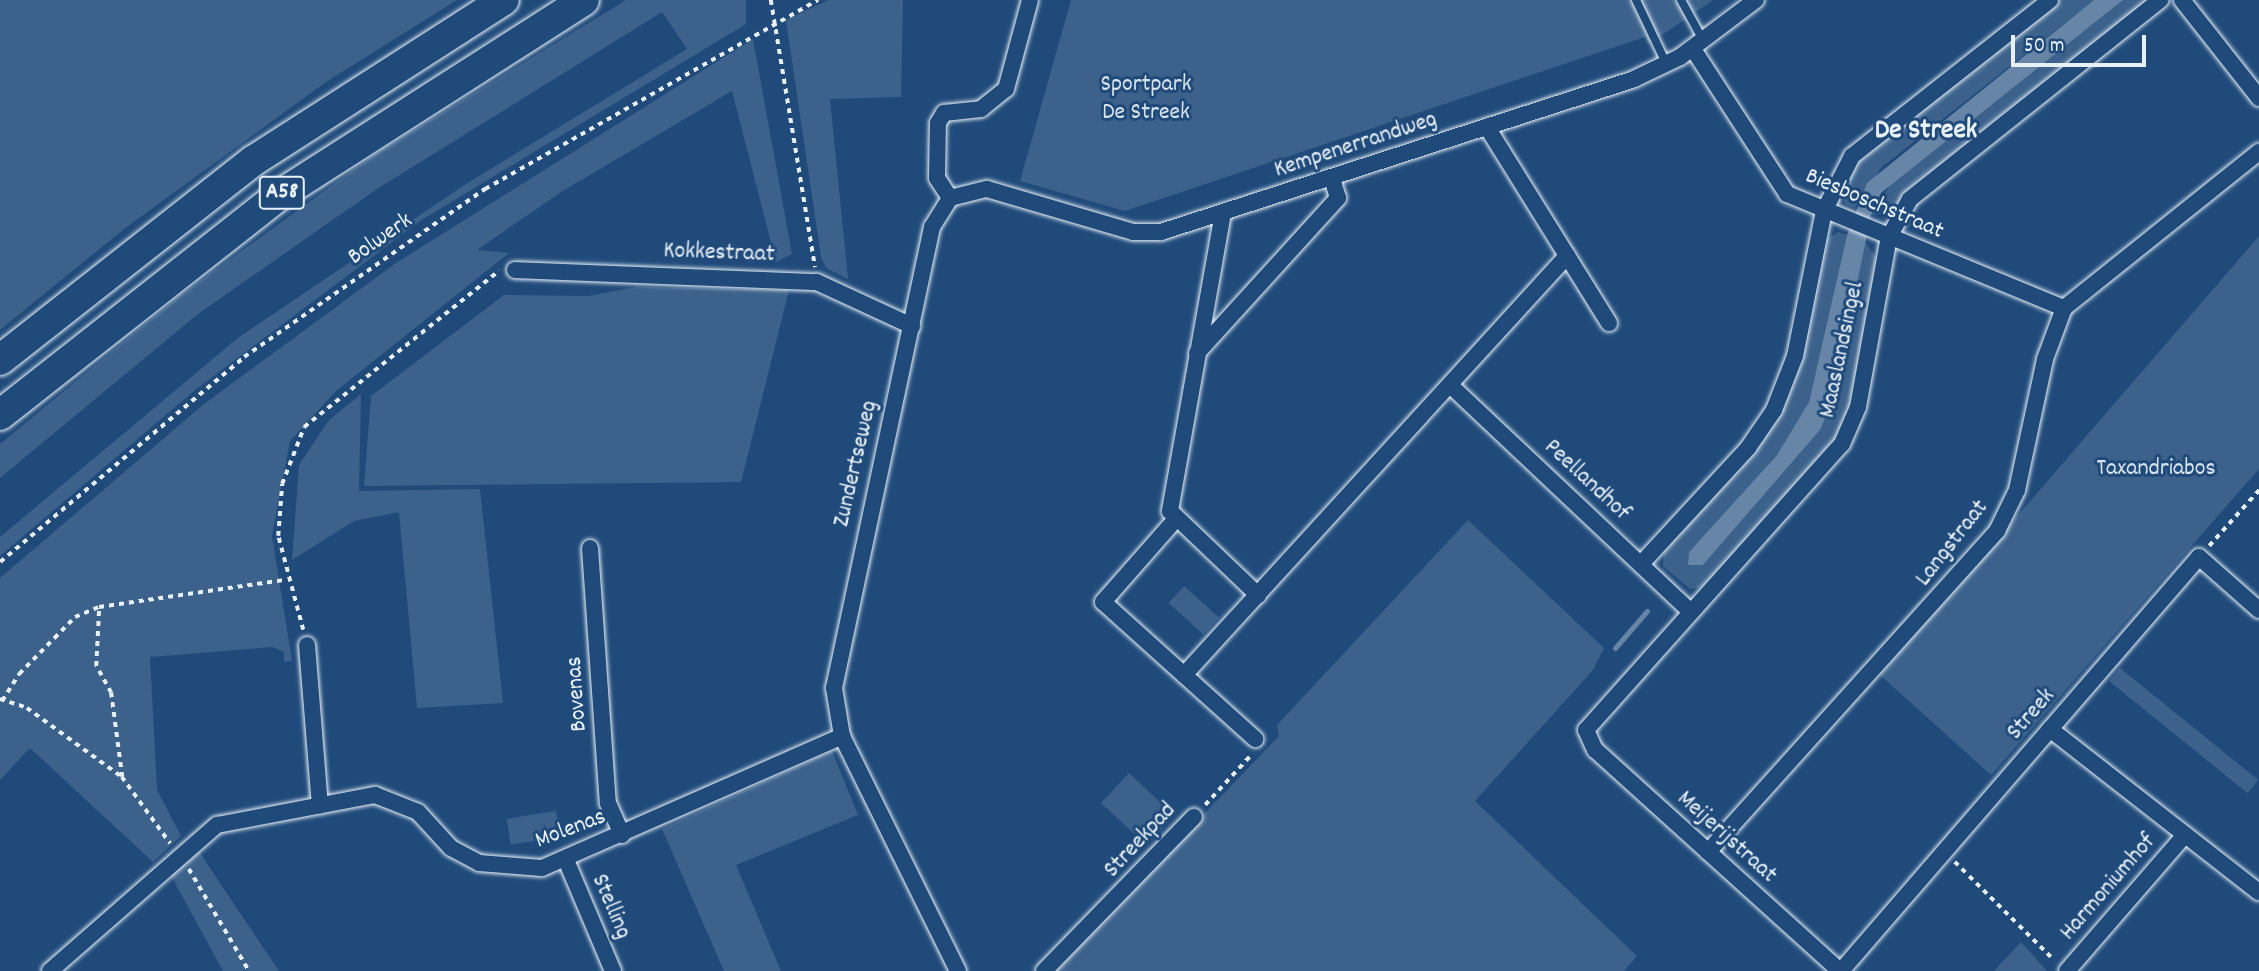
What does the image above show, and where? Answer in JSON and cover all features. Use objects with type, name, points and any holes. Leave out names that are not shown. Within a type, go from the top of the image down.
[{"type":"highway","name":"A58","points":[[0,360],[253,162],[504,0]]},
{"type":"highway","name":"A58","points":[[0,415],[278,196],[584,0]]},
{"type":"street","points":[[950,198],[937,178],[940,117],[981,109],[1000,97],[1010,80],[1030,0]]},
{"type":"street","name":"Kempenerrandweg","points":[[950,198],[987,189],[1146,233],[1223,213],[1332,178],[1667,65],[1698,45],[1756,0]]},
{"type":"street","name":"Maaslandsingel","points":[[1641,564],[1748,448],[1777,403],[1795,356],[1824,212],[1852,156],[2050,0]]},
{"type":"street","name":"Maaslandsingel","points":[[1585,735],[1590,719],[1690,611],[1849,431],[1882,235],[1924,186],[2160,0]]},
{"type":"street","points":[[2182,0],[2259,97]]},
{"type":"street","name":"Biesboschstraat","points":[[1698,45],[1776,183],[1824,212],[2064,308]]},
{"type":"street","points":[[1487,127],[1609,323]]},
{"type":"street","points":[[2064,308],[2259,152]]},
{"type":"street","points":[[1198,354],[1338,198],[1332,178]]},
{"type":"street","name":"Zundertseweg","points":[[950,198],[932,227],[912,326],[838,645],[834,688],[842,736],[958,971]]},
{"type":"street","points":[[1223,213],[1171,502],[1175,520],[1258,595]]},
{"type":"street","points":[[1184,675],[1567,256]]},
{"type":"street","name":"Kokkestraat","points":[[515,270],[817,282],[912,326]]},
{"type":"street","name":"Langstraat","points":[[1708,852],[1997,531],[2017,490],[2045,359],[2064,308]]},
{"type":"street","name":"Peellandhof","points":[[1450,385],[1690,611]]},
{"type":"street","points":[[1175,520],[1103,602],[1255,739]]},
{"type":"street","name":"Bovenas","points":[[590,548],[608,803],[622,835]]},
{"type":"street","points":[[2199,557],[2259,610]]},
{"type":"street","name":"Streek","points":[[1841,971],[2199,557]]},
{"type":"street","points":[[307,645],[320,805]]},
{"type":"street","name":"Harmoniumhof","points":[[2050,729],[2259,892]]},
{"type":"street","name":"Meijerijstraat","points":[[1585,735],[1708,852],[1841,971]]},
{"type":"street","name":"Molenas","points":[[50,971],[217,825],[375,795],[398,800],[451,848],[479,863],[510,870],[566,860],[842,736]]},
{"type":"street","name":"Streekpad","points":[[1044,971],[1194,817]]},
{"type":"street","name":"Harmoniumhof","points":[[2063,968],[2185,835]]},
{"type":"street","name":"Stelling","points":[[566,860],[612,971]]},
{"type":"lane","points":[[1636,0],[1667,65]]},
{"type":"lane","points":[[1681,0],[1698,45]]},
{"type":"path","points":[[771,0],[817,282]]},
{"type":"path","name":"Bolwerk","points":[[0,562],[244,357],[412,239],[561,143],[775,21],[818,0]]},
{"type":"path","points":[[307,645],[286,580],[278,536],[282,484],[304,427],[498,271],[515,270]]},
{"type":"path","points":[[2199,557],[2259,490]]},
{"type":"path","points":[[249,971],[179,856],[122,777],[27,708],[1,701],[19,674],[75,617],[99,607],[286,580]]},
{"type":"path","points":[[99,607],[96,666],[111,692],[122,777]]},
{"type":"path","name":"Streekpad","points":[[1194,817],[1261,744],[1255,739]]},
{"type":"path","points":[[1944,851],[2063,968]]},
{"type":"green space","points":[[0,0],[457,0],[326,82],[124,229],[0,330]]},
{"type":"green space","points":[[626,0],[746,0],[746,24],[420,221],[194,391],[0,556],[0,537],[239,337],[466,184],[687,49],[662,12],[377,189],[198,314],[0,478],[0,444],[177,298],[375,154]]},
{"type":"green space","points":[[828,0],[903,0],[901,97],[830,99],[848,279],[826,268],[821,257],[786,20]]},
{"type":"green space","name":"Sportpark De Streek","points":[[1071,0],[1713,0],[1649,44],[1645,37],[1125,211],[1020,181]]},
{"type":"green space","points":[[2058,0],[2094,0],[1882,167],[1855,208],[1846,205],[1838,189],[1859,157]]},
{"type":"green space","points":[[2123,0],[2152,0],[1894,213],[1871,215],[1890,185]]},
{"type":"green space","points":[[753,39],[792,254],[776,262],[732,91],[561,192],[477,250],[509,253],[336,391],[290,441],[272,536],[292,661],[284,662],[284,652],[273,647],[150,657],[157,790],[181,836],[153,862],[30,748],[0,780],[0,578],[204,404],[396,263]]},
{"type":"green space","points":[[1839,232],[1847,235],[1809,402],[1777,455],[1689,552],[1703,565],[1820,430],[1839,380],[1865,242],[1879,261],[1852,410],[1841,436],[1706,587],[1690,589],[1663,566],[1664,548],[1772,423],[1824,240]]},
{"type":"green space","name":"Taxandriabos","points":[[2259,236],[2259,469],[1991,775],[1880,675]]},
{"type":"green space","points":[[636,287],[789,290],[741,482],[364,486],[371,396],[504,295],[588,296]]},
{"type":"green space","points":[[361,394],[359,491],[480,489],[503,703],[417,708],[399,512],[354,521],[292,560],[299,465],[328,421]]},
{"type":"green space","points":[[1468,520],[1604,648],[1593,670],[1475,801],[1637,956],[1624,971],[1053,971],[1279,736],[1277,725]]},
{"type":"green space","points":[[1184,586],[1219,617],[1204,635],[1169,603]]},
{"type":"green space","points":[[2120,668],[2258,780],[2248,793],[2109,681]]},
{"type":"green space","points":[[832,751],[858,815],[736,865],[781,971],[724,971],[662,829]]},
{"type":"green space","points":[[1129,773],[1174,815],[1146,845],[1101,803]]},
{"type":"green space","points":[[556,811],[560,837],[511,845],[507,819]]},
{"type":"green space","points":[[196,847],[279,971],[223,971],[169,872]]},
{"type":"green space","points":[[2021,942],[2047,971],[1994,971]]},
{"type":"shaded area","points":[[2094,0],[2123,0],[1881,193],[1871,215],[1834,397],[1820,430],[1703,565],[1688,565],[1689,552],[1777,455],[1809,402],[1847,235],[1867,183]]},
{"type":"waterway","points":[[1615,648],[1647,611]]},
{"type":"district","name":"De Streek","points":[[1926,132]]}]
